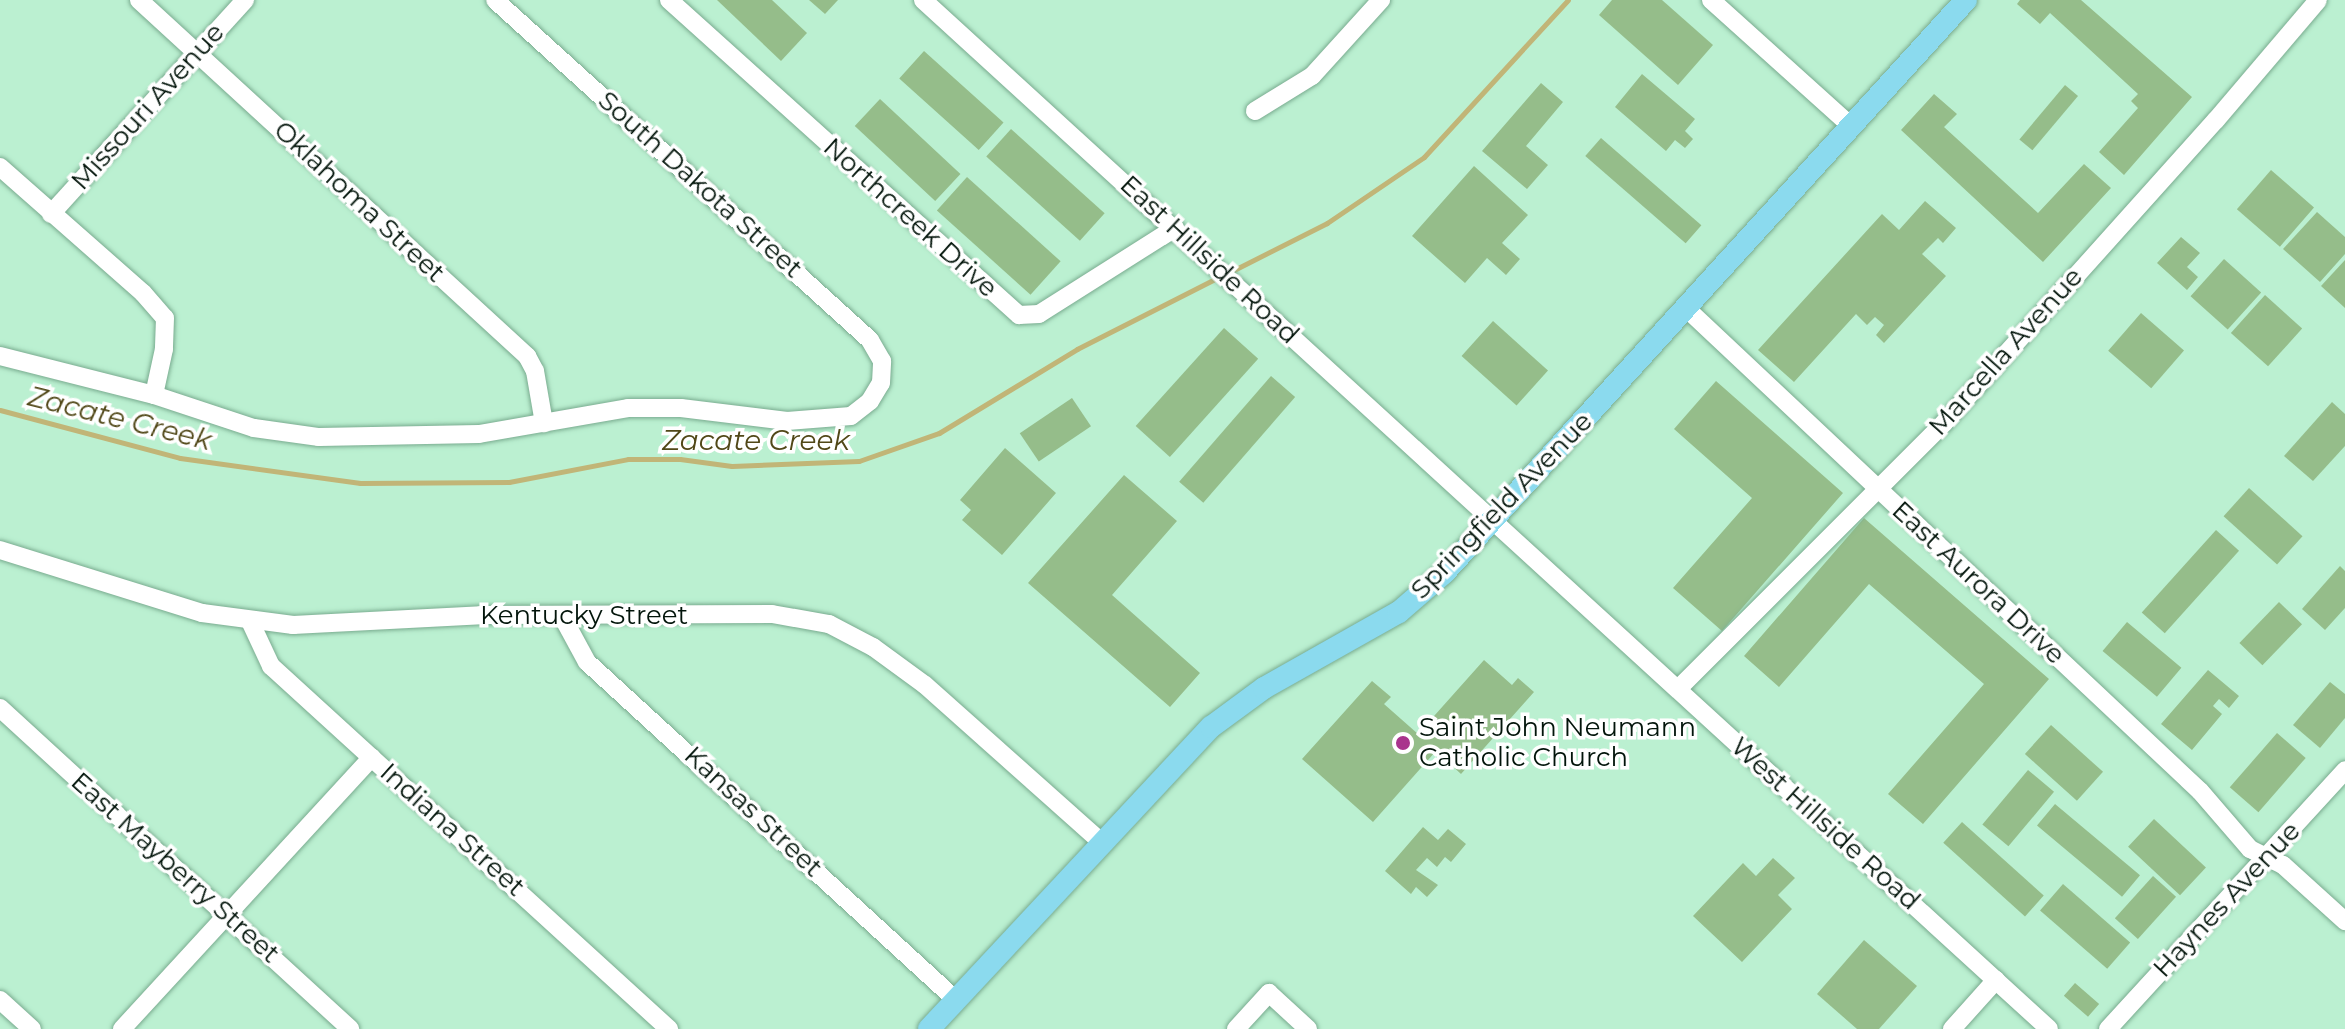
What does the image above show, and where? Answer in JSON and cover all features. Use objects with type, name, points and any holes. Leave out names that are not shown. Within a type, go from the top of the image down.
[{"type":"main road","name":"Springfield Avenue","points":[[929,1029],[1185,751],[1235,707],[1399,612],[1444,573],[1966,0]]},
{"type":"street","name":"Oklahoma Street","points":[[139,0],[527,356],[535,371],[544,423]]},
{"type":"street","name":"Missouri Avenue","points":[[51,214],[245,0]]},
{"type":"street","name":"South Dakota Street","points":[[495,0],[870,340],[882,361],[881,383],[870,401],[851,416],[787,421],[681,408],[628,408],[544,423]]},
{"type":"street","name":"Northcreek Drive","points":[[669,0],[1019,315],[1039,314],[1175,228]]},
{"type":"street","name":"East Hillside Road","points":[[923,0],[1494,521]]},
{"type":"street","points":[[1255,111],[1312,76],[1381,0]]},
{"type":"street","points":[[1711,0],[1852,127]]},
{"type":"street","name":"Marcella Avenue","points":[[1678,689],[1944,423],[2318,0]]},
{"type":"street","points":[[0,167],[143,293],[165,318],[164,349],[154,395]]},
{"type":"street","name":"East Aurora Drive","points":[[1687,309],[2200,791],[2250,849],[2283,865],[2345,921]]},
{"type":"street","points":[[0,356],[154,395],[254,428],[319,437],[479,434],[544,423]]},
{"type":"street","name":"West Hillside Road","points":[[1494,521],[2049,1029]]},
{"type":"street","name":"Kentucky Street","points":[[0,550],[202,613],[293,625],[481,615],[772,614],[829,624],[873,647],[925,685],[1101,842]]},
{"type":"street","name":"Kansas Street","points":[[562,616],[587,662],[956,1000]]},
{"type":"street","name":"Indiana Street","points":[[250,621],[271,666],[669,1029]]},
{"type":"street","name":"East Mayberry Street","points":[[0,708],[350,1029]]},
{"type":"street","points":[[122,1029],[372,757]]},
{"type":"street","name":"Haynes Avenue","points":[[2108,1029],[2345,770]]},
{"type":"street","points":[[1952,1029],[1996,980]]},
{"type":"street","points":[[1236,1029],[1269,993],[1308,1029]]},
{"type":"street","points":[[0,1000],[32,1029]]},
{"type":"building","points":[[717,0],[772,0],[807,33],[781,61]]},
{"type":"building","points":[[809,0],[838,0],[825,14]]},
{"type":"building","points":[[1612,0],[1662,0],[1713,45],[1678,85],[1599,15]]},
{"type":"building","points":[[2020,0],[2081,0],[2192,97],[2124,175],[2099,152],[2138,108],[2131,101],[2138,94],[2050,13],[2040,24],[2017,4]]},
{"type":"building","points":[[924,51],[1004,123],[979,150],[899,78]]},
{"type":"building","points":[[1642,74],[1695,119],[1685,131],[1693,139],[1685,148],[1675,140],[1666,151],[1615,107]]},
{"type":"building","points":[[1541,83],[1563,102],[1526,146],[1548,165],[1527,189],[1482,151]]},
{"type":"building","points":[[2065,85],[2078,96],[2032,150],[2019,139]]},
{"type":"building","points":[[1934,94],[1957,114],[1944,127],[2038,213],[2084,164],[2111,188],[2043,262],[1901,130]]},
{"type":"building","points":[[880,99],[960,174],[935,201],[855,126]]},
{"type":"building","points":[[1011,129],[1105,213],[1080,241],[986,156]]},
{"type":"building","points":[[1601,138],[1701,225],[1686,243],[1585,156]]},
{"type":"building","points":[[1474,166],[1528,215],[1502,243],[1520,259],[1506,275],[1487,258],[1465,283],[1412,236]]},
{"type":"building","points":[[2271,170],[2314,207],[2280,247],[2237,209]]},
{"type":"building","points":[[967,177],[1061,261],[1031,295],[937,210]]},
{"type":"building","points":[[1925,201],[1956,228],[1943,243],[1938,238],[1922,254],[1946,276],[1884,343],[1876,335],[1884,325],[1875,317],[1867,325],[1856,314],[1794,382],[1758,350],[1882,214],[1899,230]]},
{"type":"building","points":[[2317,212],[2345,237],[2345,254],[2320,282],[2283,249]]},
{"type":"building","points":[[2181,237],[2200,253],[2187,267],[2198,277],[2187,290],[2157,263]]},
{"type":"building","points":[[2224,259],[2261,292],[2228,330],[2191,296]]},
{"type":"building","points":[[2345,260],[2345,308],[2321,286]]},
{"type":"building","points":[[2265,295],[2302,328],[2268,366],[2231,333]]},
{"type":"building","points":[[2141,313],[2184,350],[2151,388],[2108,351]]},
{"type":"building","points":[[1493,321],[1548,371],[1517,405],[1462,356]]},
{"type":"building","points":[[1224,328],[1258,359],[1170,457],[1136,426]]},
{"type":"building","points":[[1271,376],[1295,397],[1203,503],[1179,482]]},
{"type":"building","points":[[1716,381],[1843,493],[1722,631],[1673,588],[1752,498],[1674,429]]},
{"type":"building","points":[[1072,398],[1091,426],[1039,461],[1020,433]]},
{"type":"building","points":[[2332,402],[2345,414],[2345,446],[2313,481],[2284,456]]},
{"type":"building","points":[[1005,448],[1056,493],[1002,555],[962,520],[971,510],[960,500]]},
{"type":"building","points":[[1124,475],[1177,521],[1112,595],[1200,673],[1170,707],[1028,583]]},
{"type":"building","points":[[2249,488],[2303,536],[2277,564],[2224,516]]},
{"type":"building","points":[[1864,518],[2049,679],[1923,824],[1888,794],[1984,684],[1869,584],[1779,687],[1744,656]]},
{"type":"building","points":[[2216,530],[2239,551],[2165,633],[2142,612]]},
{"type":"building","points":[[2340,566],[2345,571],[2345,608],[2325,630],[2302,609]]},
{"type":"building","points":[[2279,602],[2302,624],[2262,665],[2239,643]]},
{"type":"building","points":[[2127,622],[2181,668],[2157,697],[2103,651]]},
{"type":"building","name":"Saint John Neumann Catholic Church","points":[[1484,660],[1512,685],[1518,678],[1534,692],[1461,774],[1436,751],[1373,822],[1302,759],[1372,681],[1391,697],[1384,704],[1418,734]]},
{"type":"building","points":[[2208,670],[2239,696],[2229,708],[2219,699],[2213,706],[2222,714],[2192,750],[2161,724]]},
{"type":"building","points":[[2330,682],[2345,694],[2345,718],[2320,748],[2293,725]]},
{"type":"building","points":[[2051,725],[2103,772],[2077,801],[2025,754]]},
{"type":"building","points":[[2277,733],[2306,758],[2258,812],[2230,787]]},
{"type":"building","points":[[2028,770],[2054,792],[2008,846],[1982,824]]},
{"type":"building","points":[[2055,804],[2140,875],[2122,897],[2037,825]]},
{"type":"building","points":[[2154,819],[2206,867],[2180,895],[2128,847]]},
{"type":"building","points":[[1962,822],[2044,896],[2025,916],[1943,843]]},
{"type":"building","points":[[1423,827],[1438,840],[1448,829],[1466,844],[1451,862],[1445,857],[1437,867],[1427,858],[1416,870],[1438,885],[1427,897],[1416,887],[1411,894],[1385,871]]},
{"type":"building","points":[[1773,858],[1795,878],[1778,895],[1792,909],[1742,962],[1693,916],[1743,863],[1756,876]]},
{"type":"building","points":[[2153,876],[2176,897],[2138,939],[2115,918]]},
{"type":"building","points":[[2063,884],[2130,942],[2107,969],[2040,910]]},
{"type":"building","points":[[1864,940],[1917,986],[1879,1029],[1857,1029],[1817,994]]},
{"type":"building","points":[[2075,983],[2099,1004],[2088,1017],[2064,996]]},
{"type":"waterway","name":"Zacate Creek","points":[[1228,273],[1327,223],[1424,157],[1568,0]]},
{"type":"waterway","name":"Zacate Creek","points":[[0,410],[180,458],[360,483],[509,482],[628,459],[680,459],[732,466],[859,461],[939,433],[1077,349],[1219,277]]},
{"type":"place","name":"Saint John Neumann Catholic Church","points":[[1403,743]]}]
